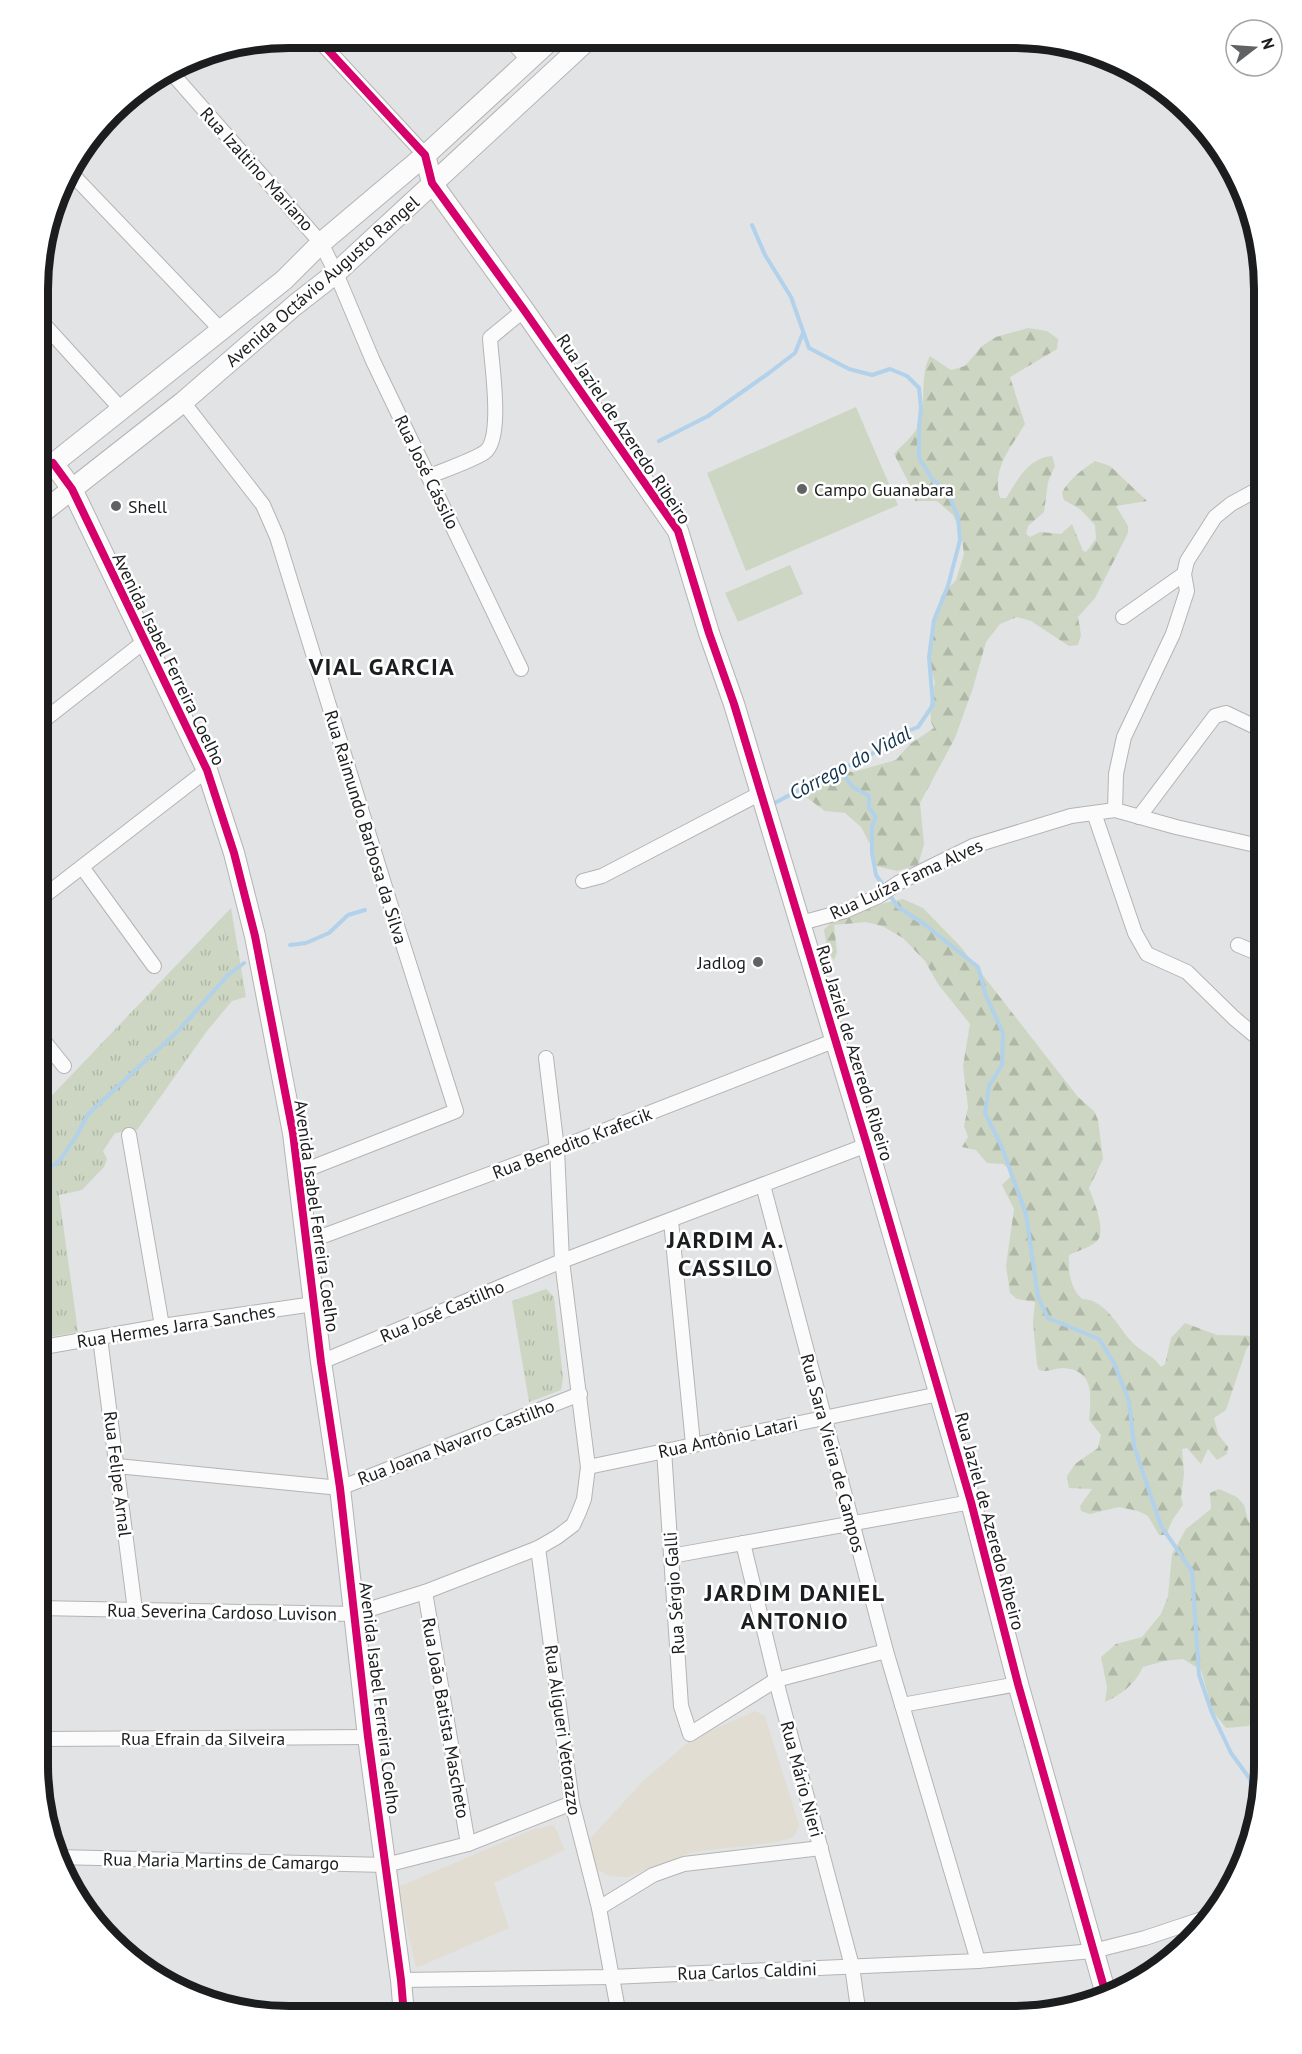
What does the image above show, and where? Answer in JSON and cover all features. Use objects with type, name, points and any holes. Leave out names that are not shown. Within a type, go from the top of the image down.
[{"type":"street","points":[[326,48],[425,155],[432,183]]},
{"type":"street","points":[[518,48],[529,60]]},
{"type":"street","name":"Avenida Octávio Augusto Rangel","points":[[48,467],[284,280],[321,243],[425,155],[542,48]]},
{"type":"street","name":"Avenida Octávio Augusto Rangel","points":[[48,508],[183,402],[295,305],[336,273],[579,48]]},
{"type":"street","name":"Rua Izaltino Mariano","points":[[175,77],[321,243],[336,273]]},
{"type":"street","points":[[76,178],[221,330]]},
{"type":"street","name":"Rua Jaziel de Azeredo Ribeiro","points":[[432,183],[524,310],[678,531],[705,623],[734,704],[867,1145],[971,1502],[1018,1683],[1104,1988]]},
{"type":"street","name":"Rua José Cássilo","points":[[336,273],[373,361],[521,669]]},
{"type":"street","points":[[284,280],[296,288],[299,295],[295,305]]},
{"type":"street","points":[[430,476],[486,451],[493,441],[496,424],[490,338],[524,310]]},
{"type":"street","points":[[48,329],[121,409]]},
{"type":"street","name":"Rua Raimundo Barbosa da Silva","points":[[183,402],[263,505],[277,537],[393,916],[456,1111],[298,1173]]},
{"type":"street","name":"Avenida Isabel Ferreira Coelho","points":[[48,471],[72,489],[207,770],[234,853],[255,936],[293,1133],[321,1362],[340,1488],[368,1737],[403,2006]]},
{"type":"street","points":[[1254,491],[1231,504],[1215,517],[1187,561],[1184,574],[1186,591],[1173,634],[1124,737],[1116,774],[1115,810],[1254,845]]},
{"type":"street","points":[[1123,616],[1184,574]]},
{"type":"street","points":[[48,717],[145,641]]},
{"type":"street","points":[[1139,817],[1215,716],[1226,712],[1254,727]]},
{"type":"street","points":[[48,893],[207,770]]},
{"type":"street","points":[[583,881],[603,876],[761,793]]},
{"type":"street","name":"Rua Luíza Fama Alves","points":[[801,923],[845,911],[879,896],[898,883],[973,846],[1071,816],[1115,810]]},
{"type":"street","points":[[1094,813],[1135,933],[1147,954],[1187,972],[1254,1035]]},
{"type":"street","points":[[82,867],[154,966]]},
{"type":"street","points":[[1238,945],[1254,952]]},
{"type":"street","name":"Rua Benedito Krafecik","points":[[307,1242],[557,1149],[836,1040]]},
{"type":"street","points":[[48,1046],[64,1066]]},
{"type":"street","name":"Rua Severina Cardoso Luvison","points":[[48,1608],[354,1614],[425,1592],[538,1548],[573,1525],[584,1499],[588,1467],[562,1261],[557,1149],[546,1058]]},
{"type":"street","points":[[129,1135],[162,1326]]},
{"type":"street","name":"Rua José Castilho","points":[[321,1362],[562,1261],[867,1145]]},
{"type":"street","name":"Rua Sara Vieira de Campos","points":[[763,1185],[886,1651],[978,1961]]},
{"type":"street","points":[[671,1221],[693,1444]]},
{"type":"street","name":"Rua Hermes Jarra Sanches","points":[[48,1346],[162,1326],[314,1304]]},
{"type":"street","name":"Rua Felipe Arnal","points":[[100,1338],[135,1610]]},
{"type":"street","name":"Rua Joana Navarro Castilho","points":[[117,1466],[340,1488],[580,1394]]},
{"type":"street","name":"Rua Antônio Latari","points":[[588,1467],[939,1394]]},
{"type":"street","name":"Rua Sérgio Galli","points":[[664,1450],[681,1706],[690,1734],[776,1680]]},
{"type":"street","points":[[671,1556],[971,1502]]},
{"type":"street","name":"Rua Mário Nieri","points":[[743,1543],[776,1680],[852,1966],[858,2006]]},
{"type":"street","name":"Rua Aligueri Vetorazzo","points":[[538,1548],[572,1803],[599,1908],[617,2006]]},
{"type":"street","name":"Rua João Batista Mascheto","points":[[425,1592],[468,1844]]},
{"type":"street","points":[[776,1680],[886,1651]]},
{"type":"street","points":[[902,1705],[1018,1683]]},
{"type":"street","name":"Rua Efrain da Silveira","points":[[48,1739],[368,1737]]},
{"type":"street","name":"Rua Maria Martins de Camargo","points":[[66,1857],[386,1865],[468,1844],[572,1803]]},
{"type":"street","points":[[599,1908],[653,1875],[684,1864],[821,1848]]},
{"type":"street","name":"Rua Carlos Caldini","points":[[401,1980],[612,1977],[978,1961],[1093,1951],[1145,1938],[1197,1921]]},
{"type":"shaded area","points":[[755,1711],[765,1716],[799,1825],[794,1837],[773,1843],[693,1852],[628,1877],[609,1876],[596,1869],[588,1841],[642,1782],[692,1739]]},
{"type":"shaded area","points":[[554,1825],[565,1850],[494,1883],[509,1928],[416,1968],[398,1887],[534,1829]]},
{"type":"green space","points":[[1028,328],[1047,331],[1058,339],[1057,349],[1010,377],[1025,424],[1000,468],[998,487],[1000,498],[1006,498],[1024,471],[1036,461],[1052,456],[1055,466],[1048,482],[1044,512],[1028,526],[1026,534],[1030,537],[1040,532],[1061,534],[1072,524],[1083,551],[1086,552],[1096,539],[1095,525],[1080,509],[1064,500],[1062,493],[1081,471],[1095,461],[1110,466],[1147,501],[1116,506],[1128,526],[1128,533],[1095,598],[1078,617],[1081,635],[1078,645],[1069,646],[1031,621],[1017,617],[1000,624],[986,642],[955,738],[920,803],[924,844],[918,865],[897,871],[876,866],[870,844],[861,827],[845,813],[825,811],[806,797],[812,776],[833,770],[853,772],[896,760],[910,744],[934,728],[931,722],[930,704],[935,683],[929,661],[931,641],[941,596],[956,580],[964,554],[961,532],[953,515],[937,501],[915,501],[914,493],[894,454],[914,433],[920,421],[926,365],[930,356],[951,370],[965,366],[982,346],[996,337]]},
{"type":"green space","name":"Campo Guanabara","points":[[856,407],[898,505],[746,571],[707,473]]},
{"type":"green space","points":[[790,565],[803,594],[738,622],[725,593]]},
{"type":"green space","points":[[903,899],[923,908],[960,946],[1078,1097],[1094,1111],[1098,1120],[1103,1159],[1089,1188],[1101,1231],[1096,1242],[1069,1255],[1071,1279],[1078,1295],[1082,1299],[1099,1304],[1106,1310],[1135,1345],[1152,1357],[1161,1367],[1165,1364],[1171,1338],[1185,1323],[1217,1335],[1254,1336],[1254,1340],[1246,1350],[1226,1410],[1214,1418],[1218,1434],[1228,1447],[1227,1454],[1217,1460],[1208,1449],[1201,1464],[1187,1448],[1182,1449],[1184,1473],[1181,1497],[1183,1505],[1166,1535],[1159,1535],[1148,1516],[1138,1511],[1119,1507],[1090,1514],[1081,1511],[1080,1506],[1092,1489],[1069,1488],[1067,1476],[1075,1464],[1098,1448],[1101,1435],[1089,1420],[1090,1394],[1086,1379],[1073,1370],[1063,1368],[1039,1370],[1033,1322],[1035,1302],[1017,1299],[1010,1293],[1006,1266],[1014,1209],[1002,1185],[1010,1177],[1008,1168],[1003,1164],[987,1163],[976,1150],[962,1147],[968,1137],[964,1126],[968,1107],[963,1066],[970,1024],[938,984],[925,961],[903,938],[882,926],[866,922],[834,925],[837,952],[834,960],[828,953],[824,930],[830,924],[849,914]]},
{"type":"green space","points":[[231,908],[246,997],[232,1001],[207,1031],[137,1130],[115,1133],[103,1151],[107,1159],[104,1167],[82,1190],[59,1195],[78,1332],[48,1337],[48,1100]]},
{"type":"green space","points":[[546,1289],[554,1297],[563,1378],[561,1390],[529,1402],[512,1301]]},
{"type":"green space","points":[[1219,1489],[1237,1497],[1244,1505],[1248,1520],[1254,1529],[1254,1723],[1248,1726],[1226,1728],[1213,1712],[1201,1670],[1183,1659],[1143,1667],[1127,1688],[1105,1702],[1107,1687],[1101,1657],[1116,1644],[1142,1637],[1161,1614],[1168,1596],[1172,1554],[1186,1529],[1211,1509],[1210,1493]]},
{"type":"waterway","name":"Córrego do Vidal","points":[[752,225],[765,255],[791,297],[809,348],[849,369],[872,375],[890,369],[907,376],[919,388],[921,408],[919,458],[932,479],[948,493],[958,517],[960,540],[948,586],[934,620],[929,657],[933,705],[918,727],[895,736],[864,760],[820,776],[773,804]]},
{"type":"waterway","points":[[659,441],[708,416],[769,373],[795,353],[803,333]]},
{"type":"waterway","points":[[839,770],[854,788],[869,796],[869,808],[876,817],[872,826],[872,853],[876,875],[885,888]]},
{"type":"waterway","points":[[889,894],[898,907],[924,924],[978,967],[986,996],[1003,1033],[1002,1065],[989,1086],[985,1113],[1001,1145],[1026,1214],[1038,1297],[1048,1318],[1099,1339],[1114,1363],[1129,1401],[1134,1446],[1161,1526],[1192,1571],[1199,1675],[1212,1713],[1231,1753],[1250,1779],[1252,1792]]},
{"type":"waterway","points":[[290,945],[306,943],[329,933],[348,915],[365,910]]},
{"type":"waterway","points":[[48,1167],[58,1163],[88,1114],[179,1030],[228,975],[244,963]]},
{"type":"cycle path","points":[[326,48],[425,155],[432,183],[524,310],[678,531],[709,633],[734,704],[867,1145],[971,1502],[1018,1684],[1104,1988]]},
{"type":"cycle path","points":[[53,463],[72,489],[207,770],[234,853],[255,936],[293,1133],[321,1362],[340,1488],[368,1737],[403,2006]]},
{"type":"place","name":"Campo Guanabara","points":[[802,489]]},
{"type":"place","name":"Shell","points":[[116,506]]},
{"type":"place","name":"Jadlog","points":[[758,962]]},
{"type":"district","name":"VIAL GARCIA","points":[[382,666]]},
{"type":"district","name":"JARDIM A. CASSILO","points":[[726,1253]]},
{"type":"district","name":"JARDIM DANIEL ANTONIO","points":[[795,1606]]}]
